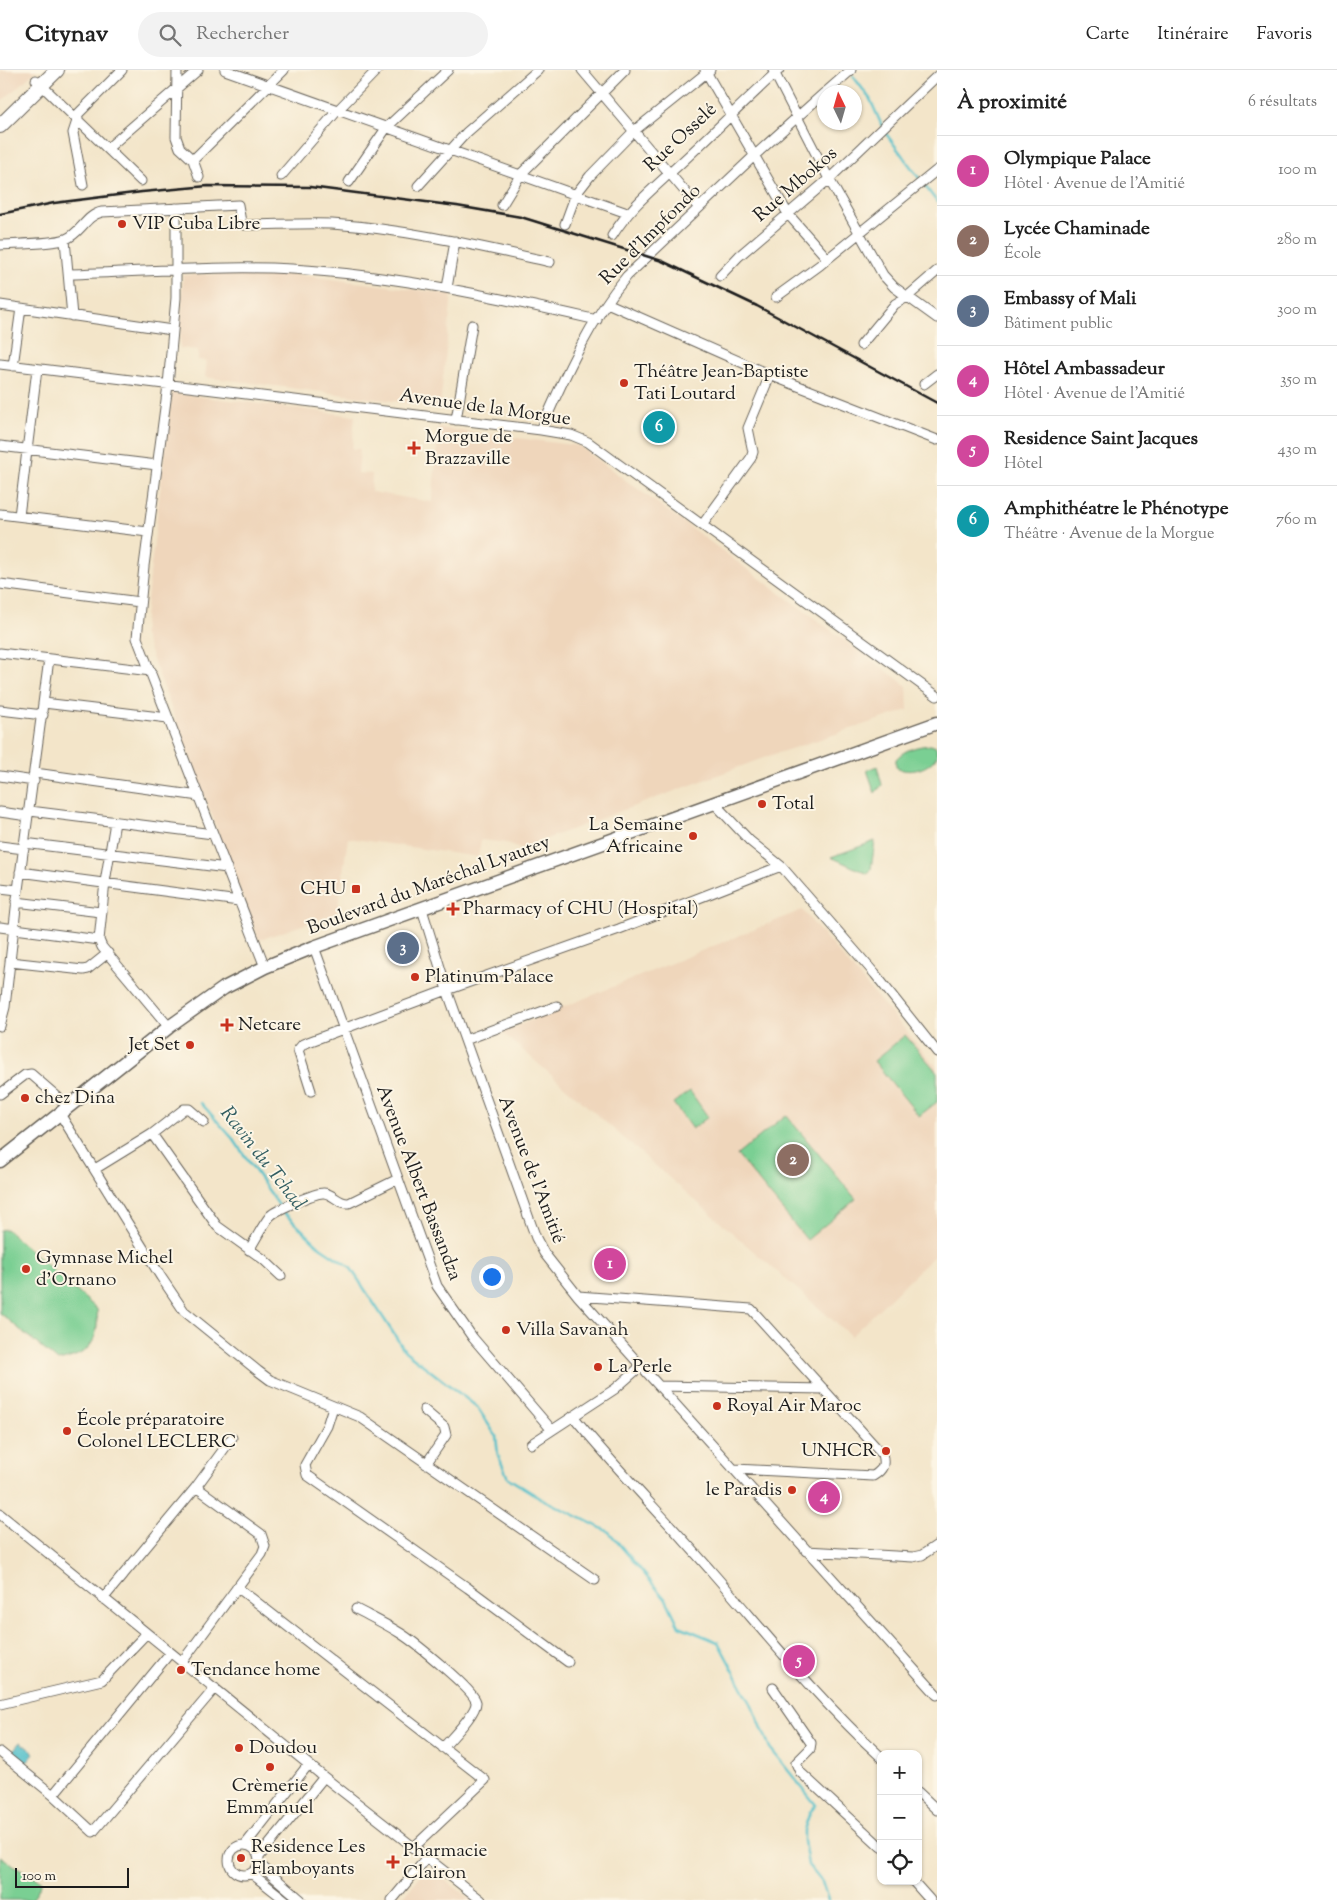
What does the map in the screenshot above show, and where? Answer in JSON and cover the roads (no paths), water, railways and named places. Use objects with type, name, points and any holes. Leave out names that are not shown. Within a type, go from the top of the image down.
[{"type":"main road","points":[[0,114],[41,78],[58,70]]},
{"type":"main road","points":[[0,126],[41,78]]},
{"type":"main road","name":"Boulevard du Maréchal Lyautey","points":[[916,730],[937,712]]},
{"type":"main road","name":"Boulevard du Maréchal Lyautey","points":[[0,1161],[224,988],[265,967],[314,947],[937,723]]},
{"type":"street","points":[[83,185],[73,133],[77,117],[122,70]]},
{"type":"street","points":[[176,70],[177,143],[193,160],[199,177]]},
{"type":"street","points":[[108,148],[198,70]]},
{"type":"street","points":[[225,70],[627,213]]},
{"type":"street","points":[[193,160],[284,70]]},
{"type":"street","points":[[281,176],[337,111],[377,70]]},
{"type":"street","points":[[349,182],[387,127],[448,70]]},
{"type":"street","points":[[418,186],[451,149],[538,70]]},
{"type":"street","points":[[582,70],[600,93],[671,172],[699,208]]},
{"type":"street","points":[[502,204],[521,174],[625,70]]},
{"type":"street","name":"Rue d'Impfondo","points":[[834,85],[851,70]]},
{"type":"street","points":[[565,224],[576,194],[634,131],[707,71],[730,115],[788,214],[827,258]]},
{"type":"street","points":[[776,71],[797,118],[883,275],[907,297],[937,318]]},
{"type":"street","name":"Rue Osselé","points":[[612,236],[627,213],[645,194],[671,172],[776,71]]},
{"type":"street","name":"Rue Mbokos","points":[[720,276],[739,256],[829,179],[937,76]]},
{"type":"street","points":[[41,78],[141,181]]},
{"type":"street","name":"Rue d'Impfondo","points":[[541,430],[560,387],[597,320],[627,276],[754,156],[817,100]]},
{"type":"street","points":[[776,297],[937,170]]},
{"type":"street","points":[[0,245],[64,240],[84,225],[94,213],[238,204],[241,222],[244,225],[332,224],[428,236],[550,262]]},
{"type":"street","points":[[176,208],[176,271],[168,385],[148,532],[137,638],[265,967]]},
{"type":"street","points":[[64,240],[72,316]]},
{"type":"street","points":[[447,288],[456,241]]},
{"type":"street","points":[[68,274],[290,269],[447,288],[597,320]]},
{"type":"street","points":[[860,345],[895,304],[907,297],[937,271]]},
{"type":"street","points":[[607,303],[770,375],[937,440]]},
{"type":"street","points":[[0,305],[172,330]]},
{"type":"street","points":[[14,366],[21,308]]},
{"type":"street","points":[[456,420],[472,325]]},
{"type":"street","name":"Avenue de la Morgue","points":[[0,364],[571,435],[588,442],[703,524],[937,696]]},
{"type":"street","points":[[19,516],[37,369]]},
{"type":"street","points":[[924,384],[937,374]]},
{"type":"street","points":[[703,524],[751,458],[753,452],[748,428],[770,375]]},
{"type":"street","points":[[0,446],[157,465]]},
{"type":"street","points":[[0,514],[148,532]]},
{"type":"street","points":[[0,584],[140,602]]},
{"type":"street","points":[[0,653],[151,671]]},
{"type":"street","points":[[0,1026],[6,964],[14,929],[49,659]]},
{"type":"street","name":"Avenue de la Morgue","points":[[918,682],[937,687]]},
{"type":"street","points":[[44,703],[168,718]]},
{"type":"street","points":[[0,710],[43,716]]},
{"type":"street","points":[[0,776],[35,777],[199,796]]},
{"type":"street","points":[[714,803],[750,841],[781,866],[875,974],[937,1052]]},
{"type":"street","points":[[0,812],[115,822],[213,834]]},
{"type":"street","points":[[115,822],[105,882],[99,940],[170,1028]]},
{"type":"street","points":[[0,846],[24,846],[109,854],[227,868]]},
{"type":"street","points":[[311,1091],[298,1053],[299,1048],[447,990],[619,929],[781,866]]},
{"type":"street","points":[[20,872],[239,901]]},
{"type":"street","points":[[0,888],[18,890]]},
{"type":"street","points":[[16,902],[102,912]]},
{"type":"street","name":"Avenue de l'Amitié","points":[[422,909],[447,990],[536,1238],[544,1253],[578,1296],[658,1386],[735,1469],[806,1551],[937,1695]]},
{"type":"street","points":[[0,927],[99,940]]},
{"type":"street","name":"Avenue Albert Bassandza","points":[[314,947],[432,1273],[447,1303],[473,1338],[551,1430]]},
{"type":"street","points":[[6,964],[83,970],[88,969],[108,953]]},
{"type":"street","points":[[465,1040],[557,1006]]},
{"type":"street","points":[[0,1094],[25,1075],[31,1074],[65,1111],[94,1170],[184,1311],[270,1380],[302,1392],[333,1407],[360,1416],[426,1464],[595,1580]]},
{"type":"street","points":[[94,1170],[152,1134],[184,1109],[189,1109],[204,1122]]},
{"type":"street","points":[[152,1134],[217,1226],[281,1276]]},
{"type":"street","points":[[249,1250],[275,1212],[322,1193],[342,1204],[349,1204],[398,1179]]},
{"type":"street","points":[[578,1296],[751,1309],[882,1454],[884,1462],[878,1473],[873,1476],[735,1469]]},
{"type":"street","points":[[531,1444],[615,1389],[641,1366]]},
{"type":"street","points":[[658,1386],[824,1389]]},
{"type":"street","points":[[333,1407],[327,1426],[305,1465],[307,1476],[468,1588],[568,1662]]},
{"type":"street","points":[[424,1410],[444,1427],[446,1434],[426,1464]]},
{"type":"street","points":[[573,1416],[600,1449],[712,1572],[796,1672],[849,1728],[877,1753]]},
{"type":"street","points":[[103,1599],[196,1487],[232,1438]]},
{"type":"street","points":[[182,1662],[262,1554],[265,1546],[261,1534],[196,1487]]},
{"type":"street","points":[[0,1514],[308,1765],[426,1859],[481,1900]]},
{"type":"street","points":[[806,1551],[912,1556],[922,1555],[937,1545]]},
{"type":"street","points":[[237,1587],[485,1780],[413,1848]]},
{"type":"street","points":[[356,1609],[400,1633],[435,1660],[472,1694],[476,1702],[475,1710],[443,1748]]},
{"type":"street","points":[[0,1704],[102,1680],[146,1634]]},
{"type":"street","points":[[53,1795],[170,1653]]},
{"type":"street","points":[[0,1752],[53,1795],[93,1832],[215,1688]]},
{"type":"street","points":[[773,1688],[810,1743],[810,1749],[796,1763],[800,1772],[877,1843]]},
{"type":"street","points":[[285,1900],[251,1874],[238,1874],[230,1865],[229,1856],[233,1849],[245,1845],[308,1765]]},
{"type":"street","points":[[251,1874],[324,1777]]},
{"type":"street","points":[[921,1795],[937,1810]]},
{"type":"street","points":[[245,1845],[254,1848],[259,1861],[301,1900]]},
{"type":"street","points":[[392,1900],[426,1859]]},
{"type":"street","points":[[917,1885],[930,1900]]},
{"type":"water","points":[[20,1742],[34,1753],[25,1764],[11,1753]]},
{"type":"waterway","points":[[853,76],[870,99],[882,126]]},
{"type":"waterway","points":[[884,131],[937,202]]},
{"type":"waterway","name":"Ravin du Tchad","points":[[201,1103],[234,1140],[280,1207]]},
{"type":"waterway","name":"Ravin du Tchad","points":[[283,1212],[320,1247],[350,1267],[405,1351],[477,1407],[496,1436],[498,1455],[508,1478],[540,1498],[609,1532],[667,1601],[679,1626],[718,1642],[754,1709],[770,1748],[816,1805],[810,1812],[804,1830],[804,1841],[808,1865],[822,1882],[828,1900]]},
{"type":"railway","points":[[0,214],[54,203],[208,186],[310,187],[457,206],[521,217],[662,261],[757,306],[937,403]]},
{"type":"place","name":"VIP Cuba Libre","points":[[122,224]]},
{"type":"place","name":"Théâtre Jean-Baptiste Tati Loutard","points":[[624,383]]},
{"type":"place","name":"Amphithéatre le Phénotype","points":[[659,427]]},
{"type":"place","name":"Morgue de Brazzaville","points":[[414,448]]},
{"type":"place","name":"Total","points":[[762,804]]},
{"type":"place","name":"La Semaine Africaine","points":[[693,836]]},
{"type":"place","name":"CHU","points":[[356,889]]},
{"type":"place","name":"Pharmacy of CHU (Hospital)","points":[[453,909]]},
{"type":"place","name":"Embassy of Mali","points":[[403,948]]},
{"type":"place","name":"Platinum Palace","points":[[415,977]]},
{"type":"place","name":"Netcare","points":[[227,1025]]},
{"type":"place","name":"Jet Set","points":[[190,1045]]},
{"type":"place","name":"chez Dina","points":[[25,1098]]},
{"type":"place","name":"Lycée Chaminade","points":[[793,1160]]},
{"type":"place","name":"Olympique Palace","points":[[610,1264]]},
{"type":"place","name":"Gymnase Michel d'Ornano","points":[[26,1269]]},
{"type":"place","name":"Villa Savanah","points":[[506,1330]]},
{"type":"place","name":"La Perle","points":[[598,1367]]},
{"type":"place","name":"Royal Air Maroc","points":[[717,1406]]},
{"type":"place","name":"École préparatoire Colonel LECLERC","points":[[67,1431]]},
{"type":"place","name":"UNHCR","points":[[886,1451]]},
{"type":"place","name":"le Paradis","points":[[792,1490]]},
{"type":"place","name":"Hôtel Ambassadeur","points":[[824,1497]]},
{"type":"place","name":"Residence Saint Jacques","points":[[799,1661]]},
{"type":"place","name":"Tendance home","points":[[181,1670]]},
{"type":"place","name":"Doudou","points":[[239,1748]]},
{"type":"place","name":"Crèmerie Emmanuel","points":[[270,1767]]},
{"type":"place","name":"Residence Les Flamboyants","points":[[241,1858]]},
{"type":"place","name":"Pharmacie Clairon","points":[[393,1862]]}]
